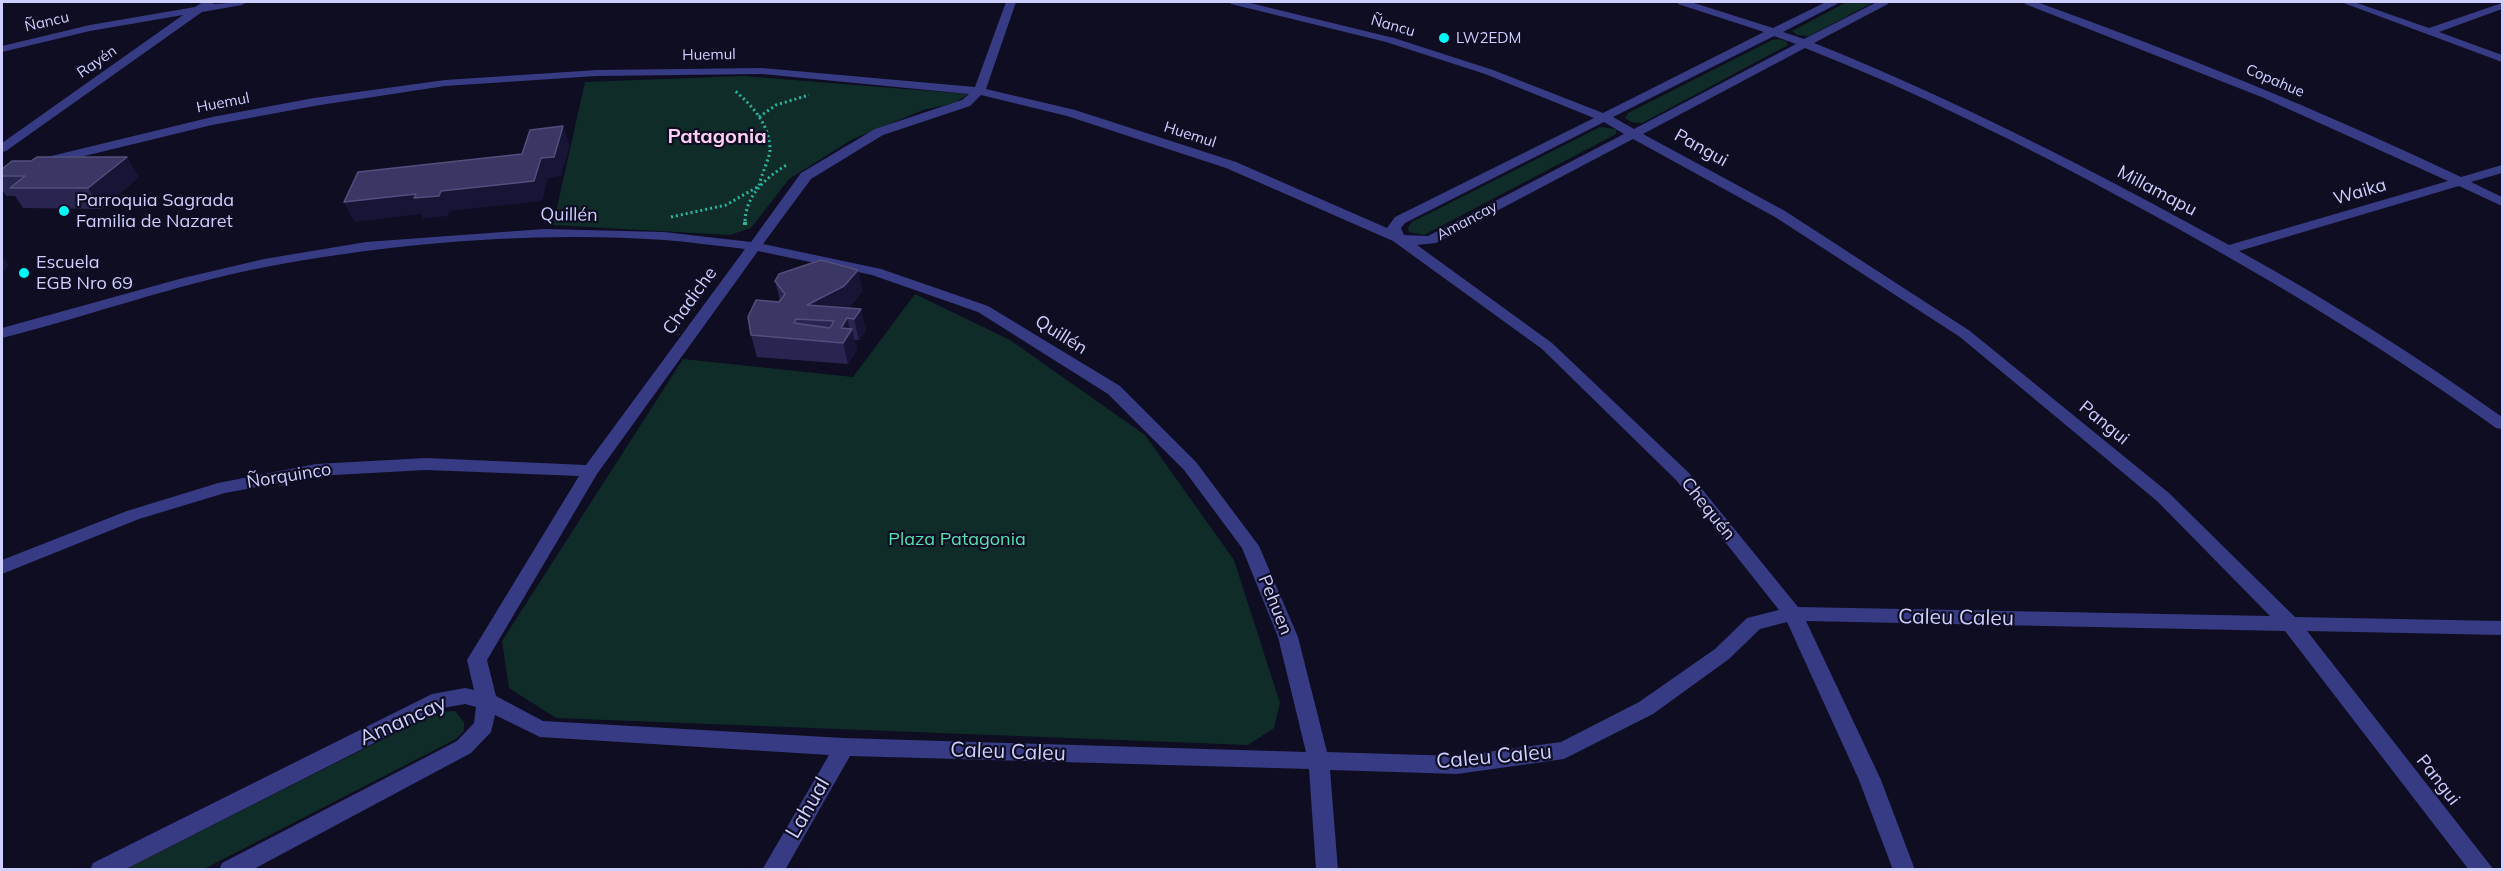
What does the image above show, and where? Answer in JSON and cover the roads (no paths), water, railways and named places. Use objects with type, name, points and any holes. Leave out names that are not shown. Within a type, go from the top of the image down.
[{"type":"street","name":"Ñancu","points":[[2,49],[205,4],[242,2]]},
{"type":"street","points":[[979,91],[1011,2]]},
{"type":"street","name":"Ñancu","points":[[1235,2],[1390,40],[1490,72],[1605,118]]},
{"type":"street","name":"Millamapu","points":[[1682,2],[1804,43],[1922,93],[2054,156],[2228,250],[2429,371],[2502,424]]},
{"type":"street","name":"Amancay","points":[[1833,2],[1400,220],[1394,228],[1398,238],[1414,241],[1431,240],[1884,2]]},
{"type":"street","name":"Copahue","points":[[2029,2],[2144,43],[2277,98],[2461,181],[2502,202]]},
{"type":"street","points":[[2346,2],[2502,59]]},
{"type":"street","name":"Rayén","points":[[2,148],[205,4]]},
{"type":"street","points":[[2432,32],[2502,6]]},
{"type":"street","name":"Huemul","points":[[2,172],[212,121],[314,102],[466,81],[597,73],[762,71],[979,91],[1071,113],[1231,165],[1398,238]]},
{"type":"street","name":"Chadiche","points":[[488,700],[477,660],[591,471],[806,176],[879,132],[966,103],[979,91]]},
{"type":"street","name":"Pangui","points":[[1605,118],[1780,214],[1965,333],[2163,497],[2291,624],[2483,870]]},
{"type":"street","name":"Waika","points":[[2228,250],[2502,169]]},
{"type":"street","name":"Quillén","points":[[2,333],[183,282],[264,263],[366,246],[544,233],[664,236],[753,246],[876,272],[983,309],[1114,390]]},
{"type":"street","name":"Chequén","points":[[1398,238],[1547,346],[1682,476],[1793,614],[1870,780],[1904,870]]},
{"type":"street","name":"Pehuen","points":[[1114,390],[1190,465],[1250,546],[1288,637],[1319,761],[1326,870]]},
{"type":"street","name":"Ñorquinco","points":[[2,567],[133,515],[224,487],[316,470],[426,464],[591,471]]},
{"type":"street","name":"Caleu Caleu","points":[[488,700],[540,729],[844,747],[1457,765],[1564,750],[1646,708],[1722,654],[1754,623],[1793,614],[2502,627]]},
{"type":"street","name":"Amancay","points":[[100,870],[439,700],[465,696],[488,700]]},
{"type":"street","points":[[230,870],[464,747],[484,726],[488,700]]},
{"type":"street","name":"Lahual","points":[[773,870],[844,747]]},
{"type":"place","name":"LW2EDM","points":[[1444,38]]},
{"type":"place","name":"Parroquia Sagrada Familia de Nazaret","points":[[64,211]]},
{"type":"place","name":"Escuela EGB Nro 69","points":[[24,273]]},
{"type":"district","name":"Patagonia","points":[[717,137]]},
{"type":"park label","name":"Plaza Patagonia","points":[[957,540]]}]
